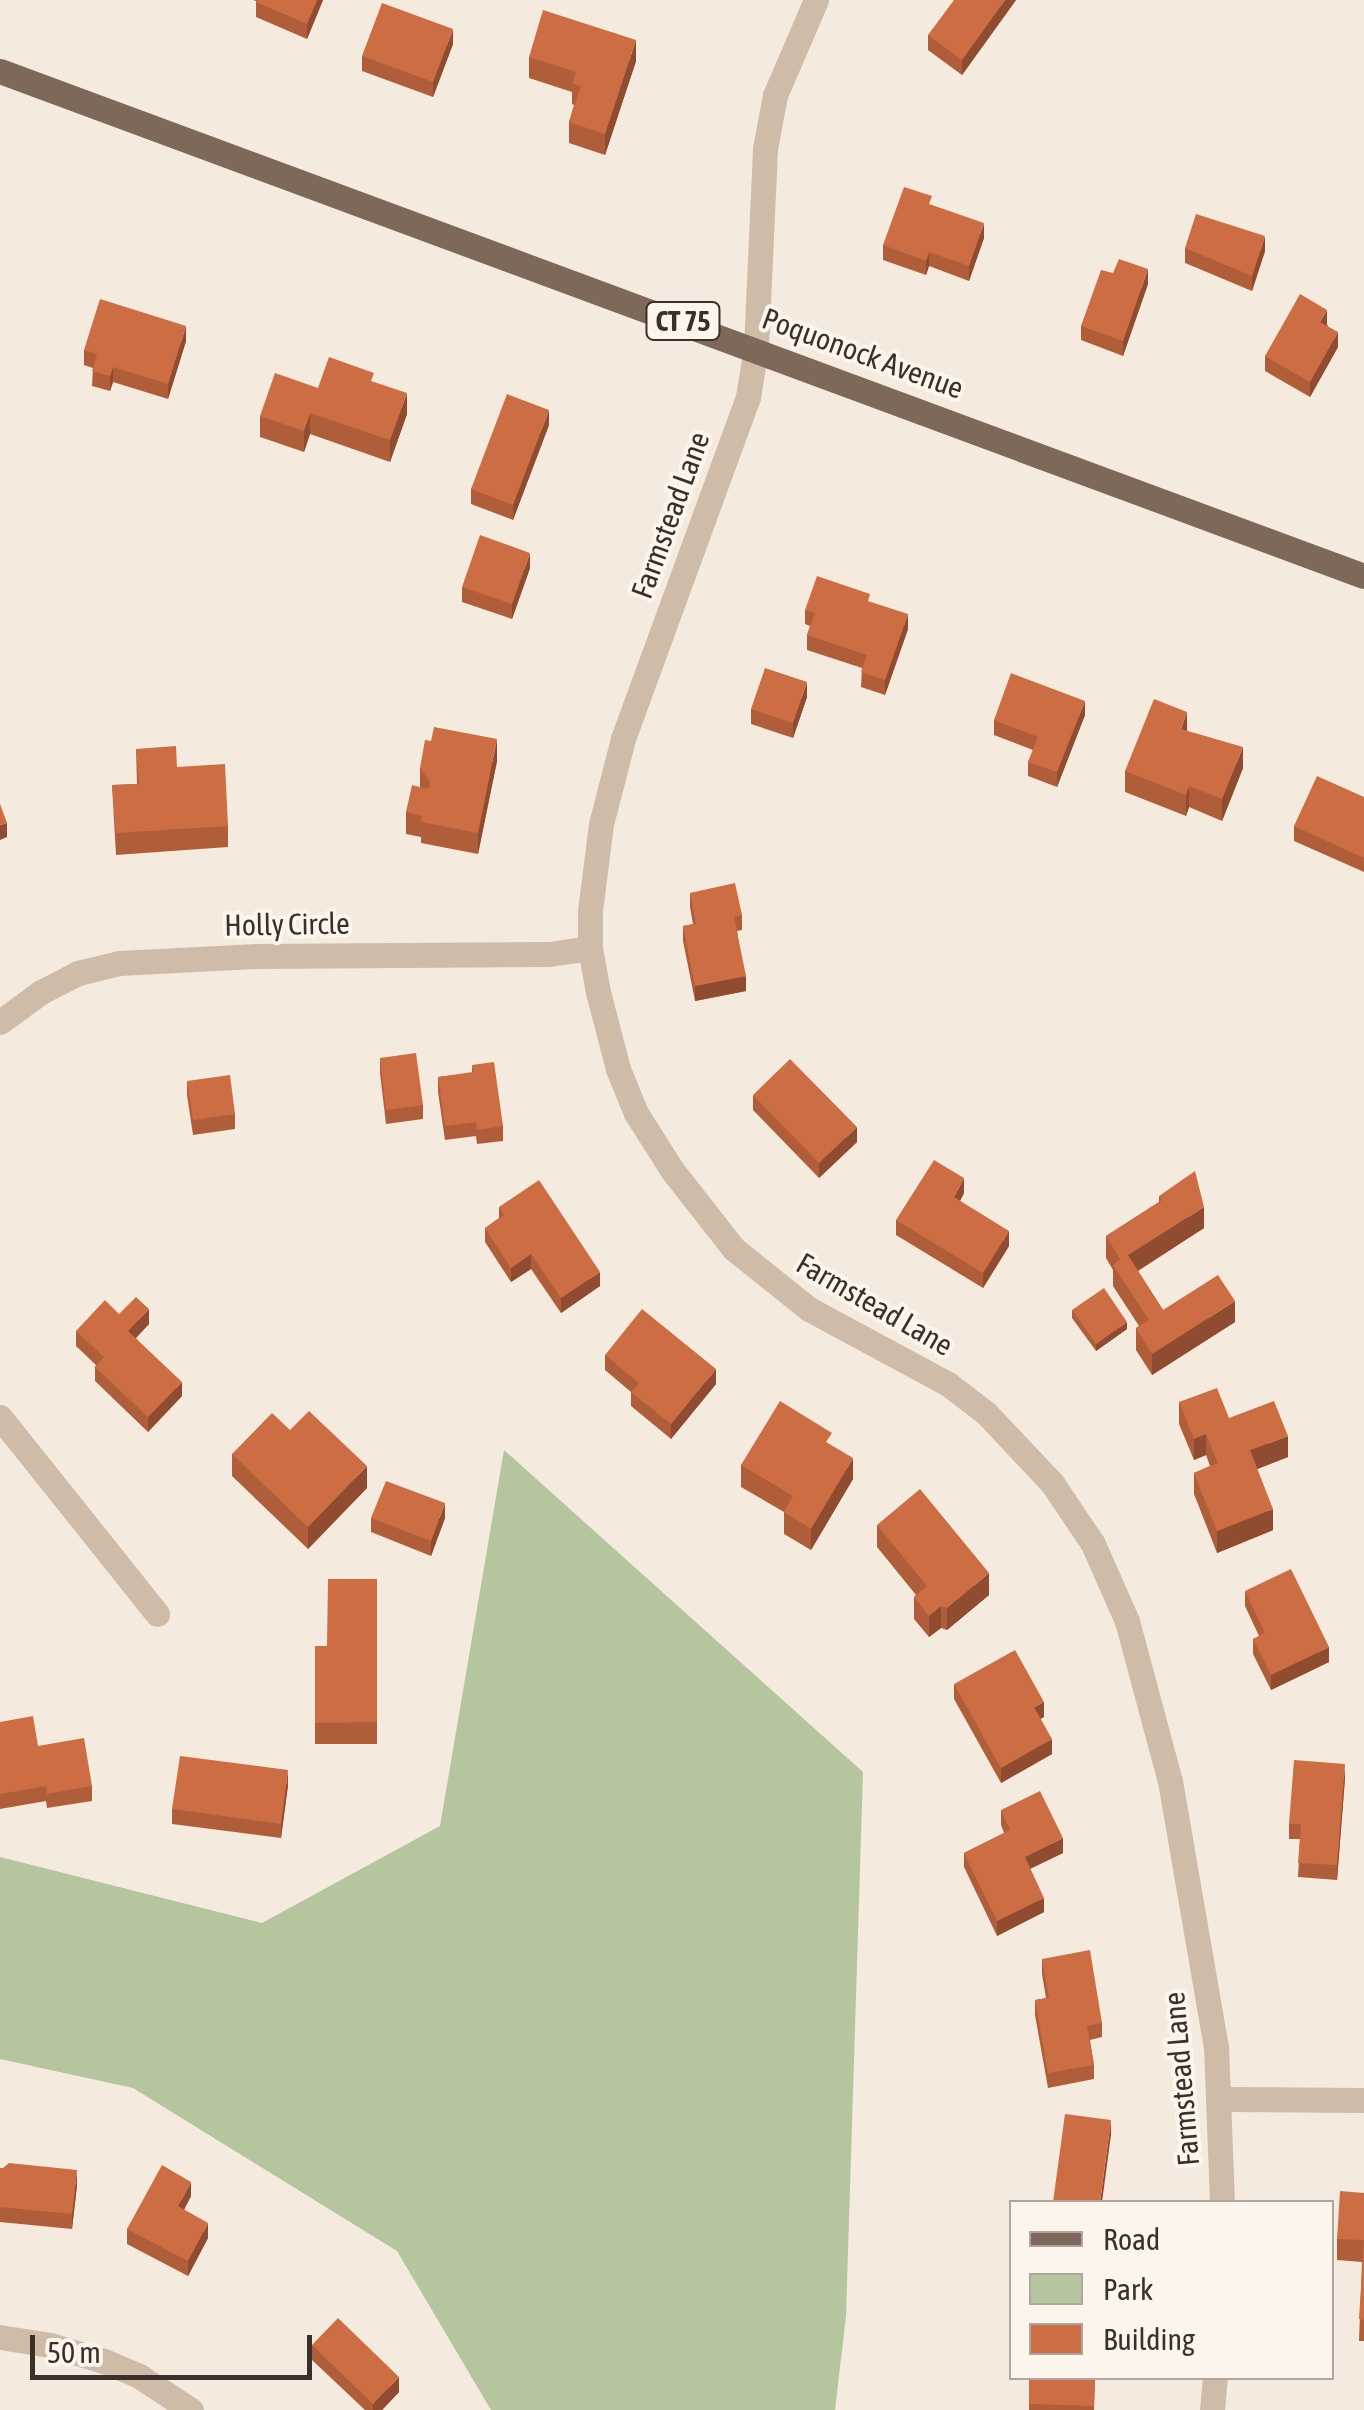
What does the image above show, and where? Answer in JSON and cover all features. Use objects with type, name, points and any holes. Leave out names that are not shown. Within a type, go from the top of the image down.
[{"type":"main road","name":"Poquonock Avenue","points":[[0,70],[1364,576]]},
{"type":"street","name":"Farmstead Lane","points":[[816,0],[775,95],[765,149],[756,348],[748,396],[610,781],[592,875],[590,948],[608,1038],[636,1113],[711,1222],[767,1279],[808,1309],[948,1384],[986,1413],[1052,1483],[1093,1544],[1128,1621],[1163,1748],[1197,1923],[1220,2099],[1222,2200]]},
{"type":"street","name":"Holly Circle","points":[[0,1022],[78,973],[133,962],[549,954],[590,948]]},
{"type":"street","points":[[0,1417],[157,1614]]},
{"type":"street","points":[[1220,2099],[1364,2100]]},
{"type":"street","points":[[0,2338],[50,2345],[104,2361],[139,2376],[191,2410]]},
{"type":"street","points":[[1212,2410],[1215,2380]]},
{"type":"green space","points":[[504,1450],[863,1772],[846,2316],[835,2410],[491,2410],[397,2251],[133,2088],[0,2059],[0,1857],[262,1923],[440,1826]]},
{"type":"building","points":[[257,0],[317,0],[307,24]]},
{"type":"building","points":[[954,0],[1005,0],[962,60],[928,35]]},
{"type":"building","points":[[382,3],[453,29],[433,82],[362,56]]},
{"type":"building","points":[[543,10],[636,40],[605,134],[569,122],[581,86],[572,83],[576,72],[529,57]]},
{"type":"building","points":[[904,187],[932,196],[929,204],[984,223],[969,266],[929,252],[926,261],[883,245]]},
{"type":"building","points":[[1196,214],[1265,236],[1252,276],[1185,248]]},
{"type":"building","points":[[1119,259],[1148,269],[1123,341],[1081,326],[1101,270],[1113,273]]},
{"type":"building","points":[[1300,294],[1327,310],[1320,322],[1338,332],[1310,382],[1265,356]]},
{"type":"building","points":[[100,299],[186,326],[168,384],[113,367],[110,376],[92,371],[97,354],[84,350]]},
{"type":"building","points":[[329,357],[374,373],[371,381],[407,393],[390,440],[310,413],[304,431],[260,416],[275,373],[318,388]]},
{"type":"building","points":[[507,394],[549,410],[513,505],[471,489]]},
{"type":"building","points":[[480,535],[530,553],[512,604],[462,587]]},
{"type":"building","points":[[817,576],[870,594],[868,601],[908,614],[885,680],[861,672],[867,655],[807,635],[815,613],[805,610]]},
{"type":"building","points":[[765,668],[807,682],[793,723],[751,709]]},
{"type":"building","points":[[1011,673],[1085,701],[1057,772],[1028,762],[1038,737],[994,720]]},
{"type":"building","points":[[1154,699],[1187,712],[1181,729],[1243,747],[1222,799],[1189,786],[1186,795],[1125,771]]},
{"type":"building","points":[[434,727],[497,739],[478,833],[421,822],[422,816],[406,812],[412,785],[428,789],[430,782],[420,768],[425,740],[431,741]]},
{"type":"building","points":[[176,746],[177,767],[225,764],[228,826],[116,833],[112,785],[139,784],[136,749]]},
{"type":"building","points":[[1317,776],[1364,797],[1364,858],[1294,826]]},
{"type":"building","points":[[0,804],[7,823],[0,825]]},
{"type":"building","points":[[735,883],[742,915],[734,917],[746,976],[695,986],[683,926],[696,924],[690,893]]},
{"type":"building","points":[[416,1053],[423,1105],[386,1110],[380,1058]]},
{"type":"building","points":[[790,1059],[857,1127],[819,1163],[753,1095]]},
{"type":"building","points":[[494,1062],[503,1126],[477,1130],[476,1122],[445,1126],[438,1077],[473,1072],[472,1065]]},
{"type":"building","points":[[230,1075],[235,1114],[193,1120],[187,1081]]},
{"type":"building","points":[[934,1160],[964,1178],[954,1197],[1009,1231],[983,1273],[896,1220]]},
{"type":"building","points":[[1195,1171],[1204,1207],[1128,1255],[1163,1310],[1218,1275],[1235,1301],[1152,1354],[1136,1328],[1149,1320],[1113,1265],[1120,1259],[1106,1236],[1162,1200],[1159,1196]]},
{"type":"building","points":[[539,1180],[600,1272],[561,1298],[531,1254],[511,1268],[485,1228],[504,1215],[499,1207]]},
{"type":"building","points":[[1104,1288],[1127,1322],[1096,1344],[1072,1310]]},
{"type":"building","points":[[136,1297],[149,1309],[128,1331],[182,1382],[148,1417],[95,1367],[104,1357],[76,1331],[105,1300],[119,1314]]},
{"type":"building","points":[[642,1309],[716,1369],[671,1424],[631,1392],[639,1383],[605,1355]]},
{"type":"building","points":[[1217,1388],[1229,1418],[1274,1401],[1288,1436],[1250,1450],[1273,1509],[1217,1531],[1194,1473],[1218,1463],[1206,1434],[1194,1439],[1179,1402]]},
{"type":"building","points":[[780,1401],[832,1433],[826,1442],[853,1458],[811,1529],[784,1512],[793,1496],[741,1465]]},
{"type":"building","points":[[309,1411],[367,1466],[308,1527],[232,1454],[272,1413],[290,1430]]},
{"type":"building","points":[[386,1481],[445,1503],[431,1541],[371,1518]]},
{"type":"building","points":[[920,1489],[989,1573],[947,1608],[941,1606],[929,1616],[914,1597],[927,1586],[877,1525]]},
{"type":"building","points":[[1291,1569],[1329,1647],[1271,1675],[1253,1639],[1265,1633],[1245,1591]]},
{"type":"building","points":[[328,1579],[377,1579],[377,1722],[315,1723],[315,1646],[327,1646]]},
{"type":"building","points":[[1015,1650],[1044,1702],[1034,1707],[1052,1739],[1001,1768],[954,1684]]},
{"type":"building","points":[[33,1716],[38,1746],[84,1738],[92,1786],[47,1794],[46,1786],[0,1794],[0,1722]]},
{"type":"building","points":[[180,1756],[288,1770],[281,1824],[172,1809]]},
{"type":"building","points":[[1294,1760],[1345,1764],[1337,1865],[1298,1863],[1301,1824],[1289,1824]]},
{"type":"building","points":[[1040,1791],[1063,1838],[1025,1857],[1044,1898],[997,1921],[964,1853],[1010,1830],[1001,1810]]},
{"type":"building","points":[[1090,1950],[1102,2023],[1087,2026],[1094,2065],[1048,2073],[1035,2000],[1049,1998],[1042,1959]]},
{"type":"building","points":[[1065,2114],[1111,2120],[1100,2200],[1053,2200]]},
{"type":"building","points":[[9,2163],[77,2170],[72,2214],[0,2207],[0,2168]]},
{"type":"building","points":[[162,2165],[191,2182],[178,2206],[208,2223],[188,2261],[127,2229]]},
{"type":"building","points":[[1340,2191],[1364,2193],[1364,2240],[1337,2239]]},
{"type":"building","points":[[1364,2240],[1364,2320],[1359,2319]]},
{"type":"building","points":[[338,2318],[399,2377],[373,2404],[312,2345]]},
{"type":"building","points":[[1029,2380],[1095,2380],[1094,2406],[1029,2404]]}]
